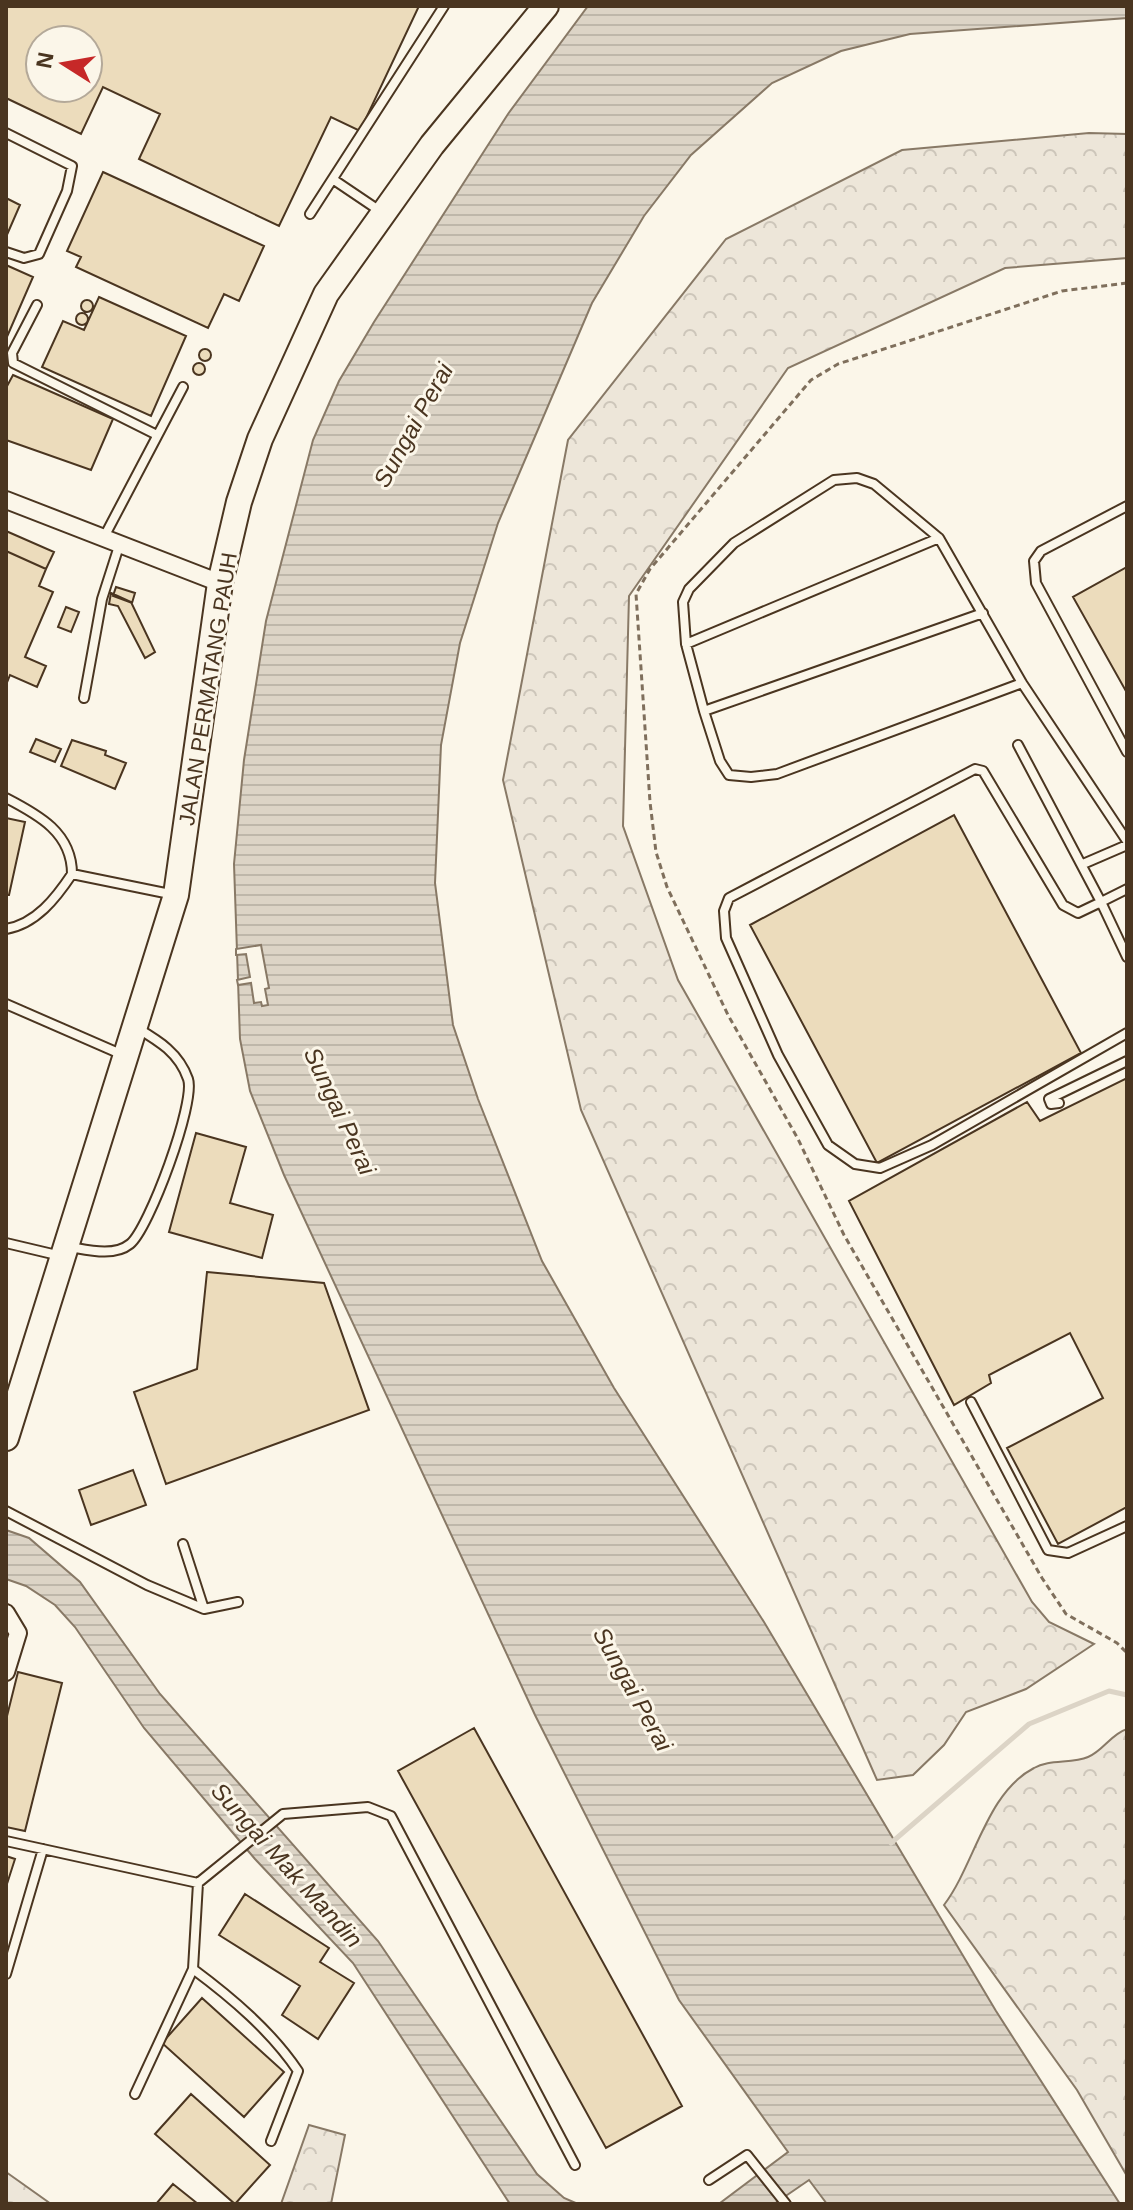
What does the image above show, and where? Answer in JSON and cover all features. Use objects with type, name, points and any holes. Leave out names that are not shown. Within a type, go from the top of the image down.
[{"type":"main road","name":"JALAN PERMATANG PAUH","points":[[6,1438],[176,895],[220,583],[239,502],[260,439],[326,294],[381,212],[546,6]]},
{"type":"street","points":[[6,500],[102,540],[220,583]]},
{"type":"street","points":[[6,1613],[18,1633],[6,1672]]},
{"type":"lane","points":[[310,214],[444,6]]},
{"type":"lane","points":[[6,133],[72,166],[67,191],[39,254],[24,258],[6,252]]},
{"type":"lane","points":[[334,180],[381,212]]},
{"type":"lane","points":[[37,305],[12,353],[13,363],[155,434]]},
{"type":"lane","points":[[102,540],[155,434],[183,387]]},
{"type":"lane","points":[[1022,683],[777,774],[751,777],[729,775],[720,761],[686,644],[683,602],[698,577],[734,543],[834,480],[857,478],[874,484],[939,538],[1022,683],[1127,843],[1083,864]]},
{"type":"lane","points":[[1127,506],[1041,551],[1034,561],[1036,583],[1127,752]]},
{"type":"lane","points":[[686,644],[939,538]]},
{"type":"lane","points":[[84,698],[102,599],[119,546]]},
{"type":"lane","points":[[704,711],[983,613]]},
{"type":"lane","points":[[1018,745],[1083,864],[1127,957]]},
{"type":"lane","points":[[1127,889],[1078,913],[1063,905],[983,771],[975,769],[729,898],[723,924],[778,1055],[828,1145],[841,1157],[868,1168],[880,1168],[932,1145],[1127,1033]]},
{"type":"lane","points":[[6,798],[54,828],[66,843],[72,859],[72,874],[54,902],[19,926],[6,929]]},
{"type":"lane","points":[[72,874],[176,895]]},
{"type":"lane","points":[[6,1004],[127,1057]]},
{"type":"lane","points":[[6,1243],[64,1252],[109,1252],[131,1244],[144,1224],[190,1097],[189,1081],[169,1047],[136,1028]]},
{"type":"lane","points":[[1059,1103],[1051,1104],[1049,1099],[1127,1061]]},
{"type":"lane","points":[[971,1402],[1048,1550],[1068,1553],[1127,1526]]},
{"type":"lane","points":[[6,1511],[147,1585],[204,1609],[238,1602]]},
{"type":"lane","points":[[183,1544],[204,1609]]},
{"type":"lane","points":[[135,2094],[193,1969],[198,1883],[283,1814],[368,1807],[391,1816],[575,2165]]},
{"type":"lane","points":[[6,1841],[198,1883]]},
{"type":"lane","points":[[6,1974],[43,1849]]},
{"type":"lane","points":[[193,1969],[221,1989],[283,2049],[298,2071],[271,2141]]},
{"type":"lane","points":[[709,2180],[747,2155],[761,2168],[786,2204]]},
{"type":"path","points":[[1127,283],[1062,291],[838,364],[811,380],[650,569],[636,594],[650,802],[656,852],[667,887],[728,1015],[798,1139],[844,1235],[1042,1578],[1066,1614],[1117,1643],[1127,1653]]},
{"type":"green space","points":[[1089,133],[1127,134],[1127,258],[1005,268],[788,368],[629,596],[623,826],[678,980],[1032,1602],[1049,1622],[1094,1644],[1026,1689],[966,1712],[944,1745],[913,1775],[877,1780],[581,1110],[503,780],[568,440],[726,239],[902,150]]},
{"type":"green space","points":[[1127,1729],[1127,2176],[1077,2090],[944,1905],[993,1812],[1018,1779],[1040,1765],[1088,1757]]},
{"type":"green space","points":[[309,2125],[345,2135],[331,2204],[281,2204]]},
{"type":"green space","points":[[6,2172],[51,2204],[6,2204]]},
{"type":"water","name":"Sungai Perai","points":[[588,6],[1127,6],[1127,18],[910,34],[841,51],[772,83],[691,155],[644,216],[592,303],[498,523],[460,643],[441,745],[435,883],[453,1025],[478,1099],[542,1261],[614,1388],[764,1622],[996,2011],[1120,2204],[827,2204],[809,2180],[774,2204],[708,2204],[720,2203],[788,2152],[679,2000],[535,1715],[284,1175],[250,1091],[240,1039],[234,864],[244,760],[266,621],[313,440],[339,381],[374,322],[508,114]]},
{"type":"water","name":"Sungai Mak Mandin","points":[[6,1530],[29,1538],[80,1582],[160,1694],[378,1941],[537,2174],[564,2198],[578,2204],[510,2204],[353,1963],[255,1859],[144,1728],[75,1627],[55,1605],[26,1586],[6,1579]]},
{"type":"pier","points":[[261,945],[269,988],[265,989],[268,1005],[262,1006],[261,1002],[254,1003],[251,983],[238,985],[237,980],[250,977],[246,954],[236,955],[236,949]]},
{"type":"building","points":[[6,6],[419,6],[360,131],[331,117],[279,226],[139,159],[160,114],[104,87],[104,24],[24,24],[24,104],[95,104],[81,134],[6,98]]},
{"type":"building","points":[[103,172],[264,246],[239,301],[224,294],[208,328],[76,267],[81,257],[67,251]]},
{"type":"building","points":[[6,198],[20,205],[6,237]]},
{"type":"building","points":[[6,265],[33,277],[6,339]]},
{"type":"building","points":[[99,297],[186,336],[151,416],[42,367],[63,321],[84,330]]},
{"type":"building","points":[[87,300],[93,306],[87,312],[81,306]]},
{"type":"building","points":[[82,313],[88,319],[82,325],[76,319]]},
{"type":"building","points":[[205,349],[211,355],[205,361],[199,355]]},
{"type":"building","points":[[199,363],[205,369],[199,375],[193,369]]},
{"type":"building","points":[[13,375],[113,419],[91,470],[6,440],[6,388]]},
{"type":"building","points":[[6,531],[54,552],[46,569],[6,551]]},
{"type":"building","points":[[6,551],[46,569],[39,586],[53,592],[25,657],[46,666],[37,687],[10,675],[6,685]]},
{"type":"building","points":[[1127,567],[1127,693],[1073,597]]},
{"type":"building","points":[[116,587],[135,593],[132,603],[113,596]]},
{"type":"building","points":[[111,593],[131,602],[155,652],[145,658],[118,606],[109,604]]},
{"type":"building","points":[[66,607],[79,612],[71,632],[58,627]]},
{"type":"building","points":[[36,739],[61,749],[55,762],[30,752]]},
{"type":"building","points":[[72,740],[106,751],[105,755],[126,763],[115,789],[61,766]]},
{"type":"building","points":[[954,815],[1081,1053],[877,1163],[750,925]]},
{"type":"building","points":[[6,818],[25,822],[9,895],[6,895]]},
{"type":"building","points":[[1127,1078],[1127,1507],[1058,1544],[1007,1448],[1103,1398],[1070,1333],[989,1375],[991,1383],[954,1405],[849,1201],[1027,1102],[1040,1121]]},
{"type":"building","points":[[196,1133],[246,1147],[230,1203],[273,1215],[262,1258],[169,1232]]},
{"type":"building","points":[[207,1272],[324,1283],[369,1410],[166,1484],[134,1392],[197,1369]]},
{"type":"building","points":[[133,1470],[146,1505],[91,1525],[79,1490]]},
{"type":"building","points":[[18,1672],[62,1683],[25,1831],[6,1827],[6,1720]]},
{"type":"building","points":[[474,1728],[682,2106],[606,2148],[398,1771]]},
{"type":"building","points":[[6,1856],[15,1859],[6,1887]]},
{"type":"building","points":[[245,1894],[329,1948],[320,1962],[354,1983],[318,2039],[282,2015],[300,1986],[219,1935]]},
{"type":"building","points":[[202,1998],[284,2072],[244,2117],[162,2043]]},
{"type":"building","points":[[191,2094],[270,2165],[235,2204],[155,2134]]},
{"type":"building","points":[[173,2184],[198,2204],[156,2204]]},
{"type":"waterway","points":[[891,1843],[1029,1724],[1109,1691],[1127,1695]]}]
